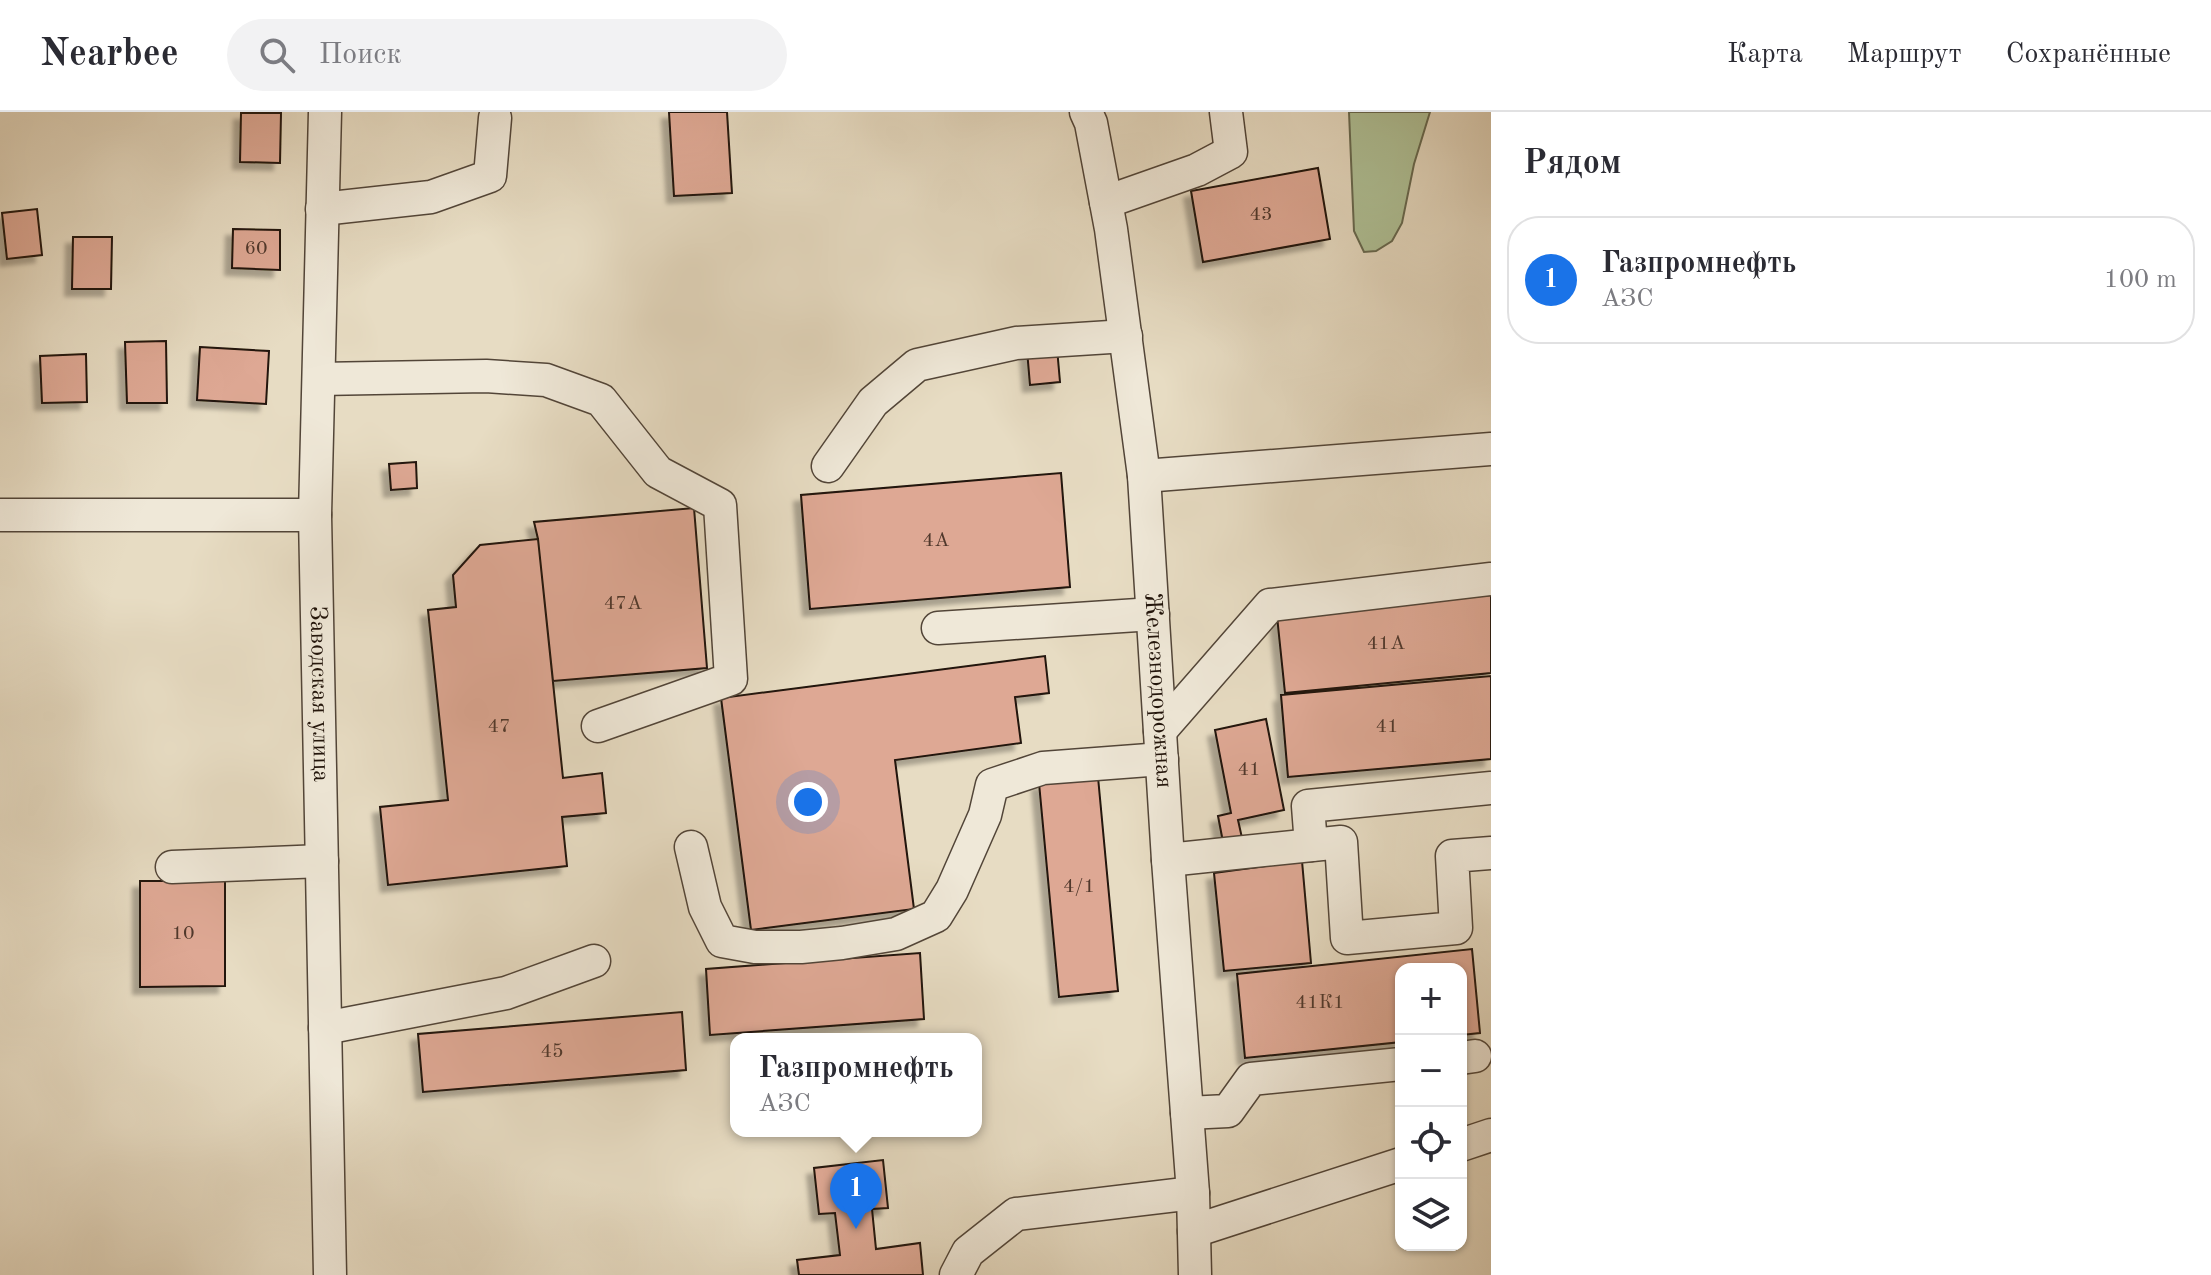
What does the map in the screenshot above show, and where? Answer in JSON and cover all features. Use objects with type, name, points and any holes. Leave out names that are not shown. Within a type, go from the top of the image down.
[{"type":"street","name":"Заводская улица","points":[[325,112],[315,515],[330,1275]]},
{"type":"street","name":"Железнодорожная","points":[[1086,112],[1091,123],[1106,202],[1144,476],[1193,1193],[1195,1275]]},
{"type":"street","points":[[1106,202],[1197,170],[1231,152],[1226,112]]},
{"type":"street","points":[[322,209],[431,197],[490,176],[495,118]]},
{"type":"street","points":[[828,466],[873,402],[917,365],[1016,343],[1126,336]]},
{"type":"street","points":[[319,379],[486,376],[546,380],[601,400],[658,472],[720,505],[731,679],[598,726]]},
{"type":"street","points":[[1144,476],[1491,449]]},
{"type":"street","points":[[0,515],[315,515]]},
{"type":"street","points":[[691,847],[705,907],[722,941],[755,947],[801,947],[896,934],[936,916],[952,890],[985,815],[992,785],[1043,768],[1161,745],[1270,605],[1491,579]]},
{"type":"street","points":[[938,628],[1153,614]]},
{"type":"street","points":[[1311,845],[1308,806],[1491,788]]},
{"type":"street","points":[[1168,860],[1341,842],[1347,938],[1456,928],[1452,856],[1491,853]]},
{"type":"street","points":[[172,867],[322,861]]},
{"type":"street","points":[[325,1028],[506,993],[594,961]]},
{"type":"street","points":[[1187,1113],[1228,1111],[1251,1079],[1395,1065]]},
{"type":"street","points":[[1467,1143],[1491,1135]]},
{"type":"street","points":[[1194,1231],[1395,1166]]},
{"type":"street","points":[[956,1275],[968,1252],[1016,1214],[1193,1193]]},
{"type":"green space","points":[[1349,112],[1430,112],[1414,164],[1402,223],[1392,241],[1376,251],[1364,252],[1354,231]]},
{"type":"building","points":[[669,112],[727,112],[732,193],[674,196]]},
{"type":"building","points":[[241,113],[281,113],[280,163],[240,162]]},
{"type":"building","points":[[1318,168],[1330,239],[1203,262],[1191,191]]},
{"type":"building","points":[[37,209],[42,255],[7,259],[2,213]]},
{"type":"building","points":[[233,229],[280,230],[280,270],[232,268]]},
{"type":"building","points":[[73,237],[112,237],[111,289],[72,289]]},
{"type":"building","points":[[166,341],[167,403],[127,403],[125,342]]},
{"type":"building","points":[[200,347],[269,351],[266,404],[197,400]]},
{"type":"building","points":[[1057,348],[1060,382],[1030,385],[1027,350]]},
{"type":"building","points":[[86,354],[87,402],[42,403],[40,356]]},
{"type":"building","points":[[416,462],[417,488],[391,490],[389,464]]},
{"type":"building","points":[[1061,473],[1070,587],[810,609],[801,495]]},
{"type":"building","points":[[694,508],[707,668],[553,681],[534,522]]},
{"type":"building","points":[[538,539],[563,778],[602,773],[606,813],[562,817],[567,866],[388,885],[380,807],[448,800],[428,610],[456,607],[453,575],[480,545]]},
{"type":"building","points":[[1491,595],[1491,673],[1285,693],[1277,616]]},
{"type":"building","points":[[1045,656],[1049,693],[1015,697],[1021,743],[895,760],[914,909],[751,930],[721,698]]},
{"type":"building","points":[[1491,676],[1491,759],[1288,777],[1281,695]]},
{"type":"building","points":[[1266,719],[1284,810],[1238,820],[1242,838],[1223,842],[1218,816],[1231,813],[1215,730]]},
{"type":"building","points":[[1098,777],[1118,991],[1059,997],[1039,783]]},
{"type":"building","points":[[1302,861],[1311,963],[1224,971],[1214,873]]},
{"type":"building","points":[[140,881],[225,881],[225,986],[140,987]]},
{"type":"building","points":[[1472,949],[1480,1033],[1467,1034],[1467,963],[1395,963],[1395,1043],[1245,1058],[1237,974]]},
{"type":"building","points":[[920,953],[924,1019],[710,1035],[706,969]]},
{"type":"building","points":[[682,1012],[686,1070],[423,1092],[418,1034]]},
{"type":"building","points":[[883,1160],[888,1208],[872,1209],[876,1249],[920,1243],[923,1275],[799,1275],[797,1260],[840,1255],[835,1213],[819,1214],[814,1168]]},
{"type":"place","name":"Газпромнефть","points":[[856,1229]]}]
